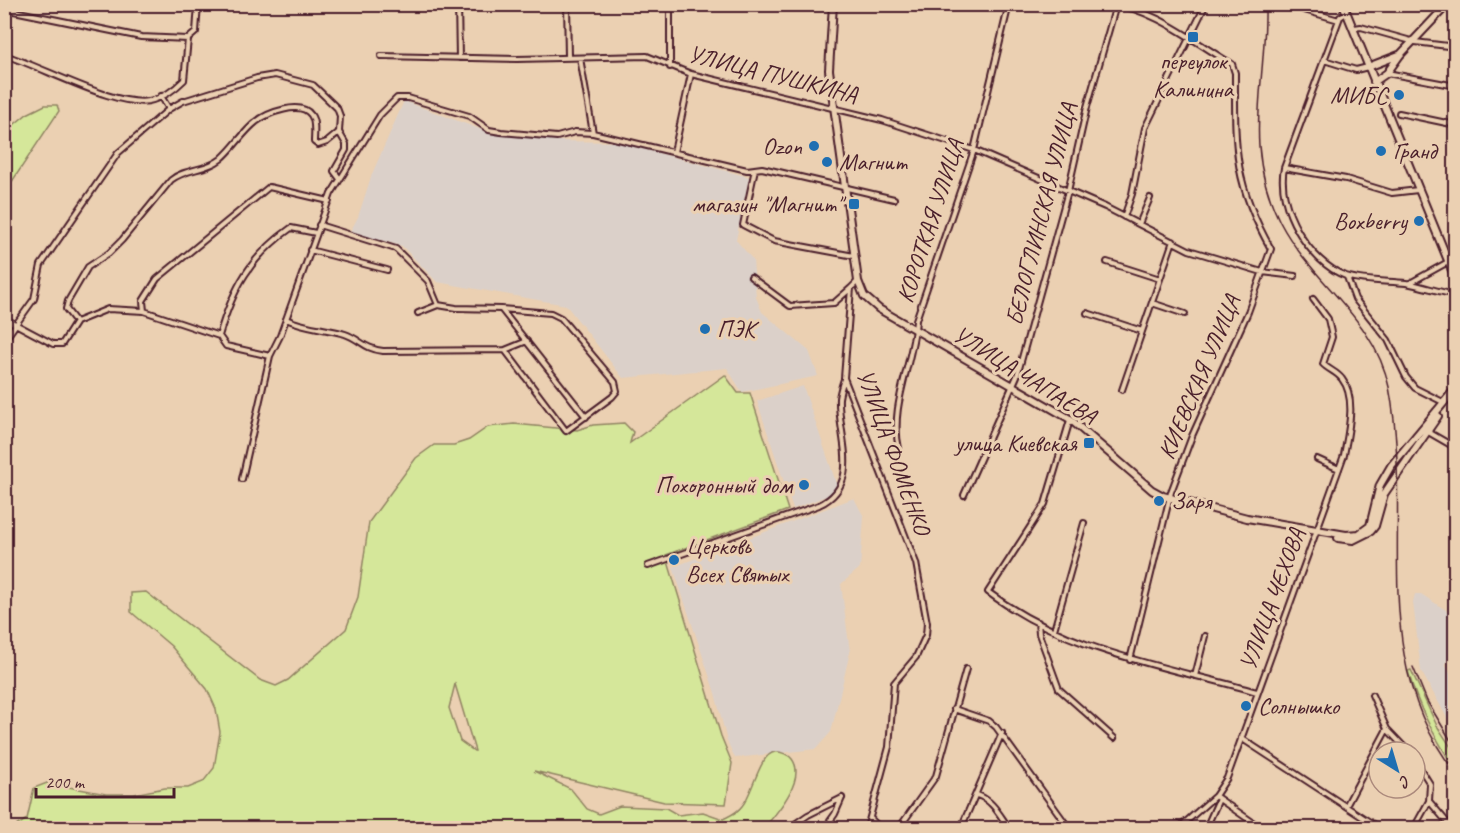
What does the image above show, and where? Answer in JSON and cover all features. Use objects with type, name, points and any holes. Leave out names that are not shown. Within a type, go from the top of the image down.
[{"type":"main road","points":[[833,4],[828,51],[833,108],[858,281]]},
{"type":"main road","points":[[1343,4],[1455,280]]},
{"type":"main road","points":[[1374,82],[1387,73],[1400,55],[1415,42],[1448,4]]},
{"type":"main road","points":[[1368,67],[1400,55]]},
{"type":"main road","name":"УЛИЦА ЧАПАЕВА","points":[[858,281],[872,304],[1071,419],[1152,490],[1169,498],[1247,518],[1353,536],[1370,526],[1380,484],[1455,388]]},
{"type":"main road","name":"УЛИЦА ЧАПАЕВА","points":[[1315,530],[1347,540],[1360,538],[1371,531],[1378,518],[1384,494],[1446,404],[1455,396]]},
{"type":"street","points":[[4,55],[32,63],[129,102],[153,100],[184,81],[188,39],[196,32],[198,4]]},
{"type":"street","points":[[458,4],[459,58]]},
{"type":"street","points":[[567,4],[568,56]]},
{"type":"street","points":[[670,4],[670,67]]},
{"type":"street","name":"КОРОТКАЯ УЛИЦА","points":[[899,449],[895,430],[898,406],[916,331],[916,320],[974,150],[1009,4]]},
{"type":"street","points":[[1109,4],[1126,6],[1189,38]]},
{"type":"street","points":[[1124,217],[1132,194],[1145,129],[1189,38],[1197,28],[1206,4]]},
{"type":"street","name":"БЕЛОГЛИНСКАЯ УЛИЦА","points":[[964,495],[1014,386],[1116,5]]},
{"type":"street","points":[[1283,5],[1339,20]]},
{"type":"street","points":[[4,9],[141,37],[188,39]]},
{"type":"street","points":[[1346,13],[1339,20],[1284,168],[1282,191],[1284,204],[1297,229],[1325,263],[1347,277],[1409,284],[1455,295]]},
{"type":"street","points":[[1353,29],[1361,27],[1415,42],[1455,47]]},
{"type":"street","name":"КИЕВСКАЯ УЛИЦА","points":[[1130,660],[1169,498],[1192,436],[1248,312],[1271,249],[1248,206],[1239,175],[1235,137],[1235,73],[1232,64],[1189,38]]},
{"type":"street","name":"УЛИЦА ПУШКИНА","points":[[381,56],[527,59],[568,56],[580,58],[647,56],[692,74],[882,120],[974,150],[1124,217],[1189,250],[1262,272],[1295,276]]},
{"type":"street","points":[[580,58],[593,133]]},
{"type":"street","points":[[1324,60],[1356,70],[1368,67]]},
{"type":"street","points":[[1387,73],[1455,86]]},
{"type":"street","points":[[674,152],[692,74]]},
{"type":"street","points":[[4,341],[33,299],[41,265],[103,173],[134,137],[169,110],[206,94],[275,75],[313,85],[337,108],[340,116],[339,132],[346,144],[346,150],[334,171],[340,179]]},
{"type":"street","points":[[161,96],[169,110]]},
{"type":"street","points":[[242,479],[270,356],[286,319],[319,225],[340,179],[380,115],[397,98],[408,98],[469,116],[489,130],[557,137],[575,132],[593,133],[754,169],[762,168],[845,186],[894,199]]},
{"type":"street","points":[[76,322],[66,309],[68,301],[88,267],[109,253],[180,172],[207,167],[221,159],[250,126],[276,112],[298,108],[307,111],[314,122],[314,142],[318,145],[322,145],[339,132]]},
{"type":"street","points":[[1399,113],[1455,125]]},
{"type":"street","points":[[1284,168],[1346,179],[1392,193],[1418,190]]},
{"type":"street","points":[[754,169],[743,225],[774,241],[855,256]]},
{"type":"street","points":[[144,311],[143,301],[147,290],[157,279],[269,187],[329,201]]},
{"type":"street","points":[[1139,224],[1150,198]]},
{"type":"street","points":[[319,225],[396,249],[428,281],[438,305]]},
{"type":"street","points":[[219,336],[236,288],[255,258],[291,228],[316,233]]},
{"type":"street","points":[[1122,390],[1173,242]]},
{"type":"street","points":[[310,250],[387,270]]},
{"type":"street","points":[[1107,262],[1160,279]]},
{"type":"street","points":[[1409,284],[1448,262]]},
{"type":"street","points":[[751,277],[790,306],[834,303],[858,281]]},
{"type":"street","points":[[1347,277],[1355,299],[1388,340],[1406,377],[1415,388],[1443,402]]},
{"type":"street","name":"УЛИЦА ФОМЕНКО","points":[[851,288],[844,378],[916,563],[927,623],[927,635],[916,657],[894,683],[889,747],[867,828]]},
{"type":"street","name":"УЛИЦА ЧЕХОВА","points":[[1206,828],[1227,778],[1344,455],[1350,426],[1345,383],[1340,376],[1323,364],[1332,337],[1328,319],[1313,300]]},
{"type":"street","points":[[1152,303],[1185,314]]},
{"type":"street","points":[[418,313],[438,305],[552,313],[561,318],[615,382],[616,391],[612,397],[566,431],[505,350]]},
{"type":"street","points":[[4,318],[58,345],[62,344],[76,322],[108,309],[144,311],[219,336],[226,346],[270,356]]},
{"type":"street","points":[[501,309],[586,417]]},
{"type":"street","points":[[1087,313],[1142,331]]},
{"type":"street","points":[[286,319],[297,325],[348,335],[365,347],[375,350],[505,350],[527,341]]},
{"type":"street","points":[[648,566],[819,505],[836,495],[840,488],[845,464],[839,398],[844,378]]},
{"type":"street","points":[[1071,419],[1045,504],[988,592],[1007,606],[1089,647],[1130,660],[1257,692]]},
{"type":"street","points":[[1430,433],[1455,448]]},
{"type":"street","points":[[1317,459],[1338,469]]},
{"type":"street","points":[[1054,630],[1084,523]]},
{"type":"street","points":[[1038,622],[1039,634],[1059,688],[1114,738]]},
{"type":"street","points":[[1195,676],[1205,636]]},
{"type":"street","points":[[900,828],[934,781],[966,669]]},
{"type":"street","points":[[1372,694],[1387,729],[1398,740]]},
{"type":"street","points":[[954,709],[989,721],[1002,733],[1069,828]]},
{"type":"street","points":[[1346,806],[1387,729]]},
{"type":"street","points":[[962,828],[1002,733]]},
{"type":"street","points":[[1241,738],[1379,828]]},
{"type":"street","points":[[1414,828],[1428,801],[1430,784],[1427,779]]},
{"type":"street","points":[[977,795],[985,798],[994,806],[1009,828]]},
{"type":"street","points":[[789,828],[808,815],[842,798],[825,828]]},
{"type":"street","points":[[1217,798],[1261,828]]},
{"type":"street","name":"УЛИЦА ЧЕХОВА","points":[[1179,827],[1217,798]]},
{"type":"street","points":[[1428,801],[1452,828]]},
{"type":"street","points":[[870,818],[880,828]]},
{"type":"street","points":[[860,828],[867,828]]},
{"type":"shaded area","points":[[404,101],[496,135],[530,136],[558,141],[617,142],[749,177],[736,240],[753,260],[756,297],[762,312],[809,351],[818,376],[742,392],[727,368],[623,378],[566,305],[437,282],[402,246],[350,232]]},
{"type":"shaded area","points":[[803,386],[839,491],[793,509],[757,401]]},
{"type":"shaded area","points":[[854,498],[864,517],[860,568],[841,584],[850,652],[831,732],[816,749],[735,758],[727,741],[715,693],[673,567]]},
{"type":"shaded area","points":[[1415,594],[1421,594],[1455,616],[1455,649],[1445,664],[1455,683],[1455,732],[1421,671],[1413,602]]},
{"type":"green space","points":[[45,105],[57,105],[59,111],[5,192],[5,132],[27,114]]},
{"type":"green space","points":[[725,375],[738,393],[750,393],[788,510],[666,555],[721,736],[732,763],[726,804],[664,802],[534,771],[571,789],[587,809],[599,814],[620,806],[666,808],[678,815],[703,812],[723,819],[742,806],[760,767],[769,754],[779,752],[792,759],[796,767],[796,776],[788,796],[764,828],[13,828],[27,819],[34,788],[47,783],[106,794],[134,794],[165,788],[188,788],[203,782],[214,768],[220,732],[216,709],[207,689],[171,646],[131,612],[131,593],[146,592],[260,680],[276,686],[288,680],[346,629],[358,597],[369,522],[416,458],[434,445],[454,445],[469,440],[488,427],[514,424],[577,430],[593,425],[624,423],[633,432],[630,443]],"holes":[[[455,684],[475,751],[460,741],[449,708]]]},
{"type":"green space","points":[[1411,670],[1437,726],[1455,753],[1455,769],[1422,710],[1408,671]]},
{"type":"railway","points":[[1265,4],[1259,114],[1261,166],[1268,194],[1280,222],[1308,263],[1357,320],[1382,363],[1389,387],[1396,436],[1401,635],[1410,683],[1428,729],[1456,773]]},
{"type":"railway","points":[[1413,667],[1427,701],[1456,749]]},
{"type":"place","name":"переулок Калинина","points":[[1193,37]]},
{"type":"place","name":"МИБС","points":[[1399,95]]},
{"type":"place","name":"Ozon","points":[[814,146]]},
{"type":"place","name":"Гранд","points":[[1381,151]]},
{"type":"place","name":"Магнит","points":[[827,162]]},
{"type":"place","name":"магазин \"Магнит\"","points":[[854,204]]},
{"type":"place","name":"Boxberry","points":[[1419,221]]},
{"type":"place","name":"ПЭК","points":[[705,329]]},
{"type":"place","name":"улица Киевская","points":[[1089,443]]},
{"type":"place","name":"Похоронный дом","points":[[804,485]]},
{"type":"place","name":"Заря","points":[[1159,501]]},
{"type":"place","name":"Церковь Всех Святых","points":[[674,560]]},
{"type":"place","name":"Солнышко","points":[[1246,706]]}]
